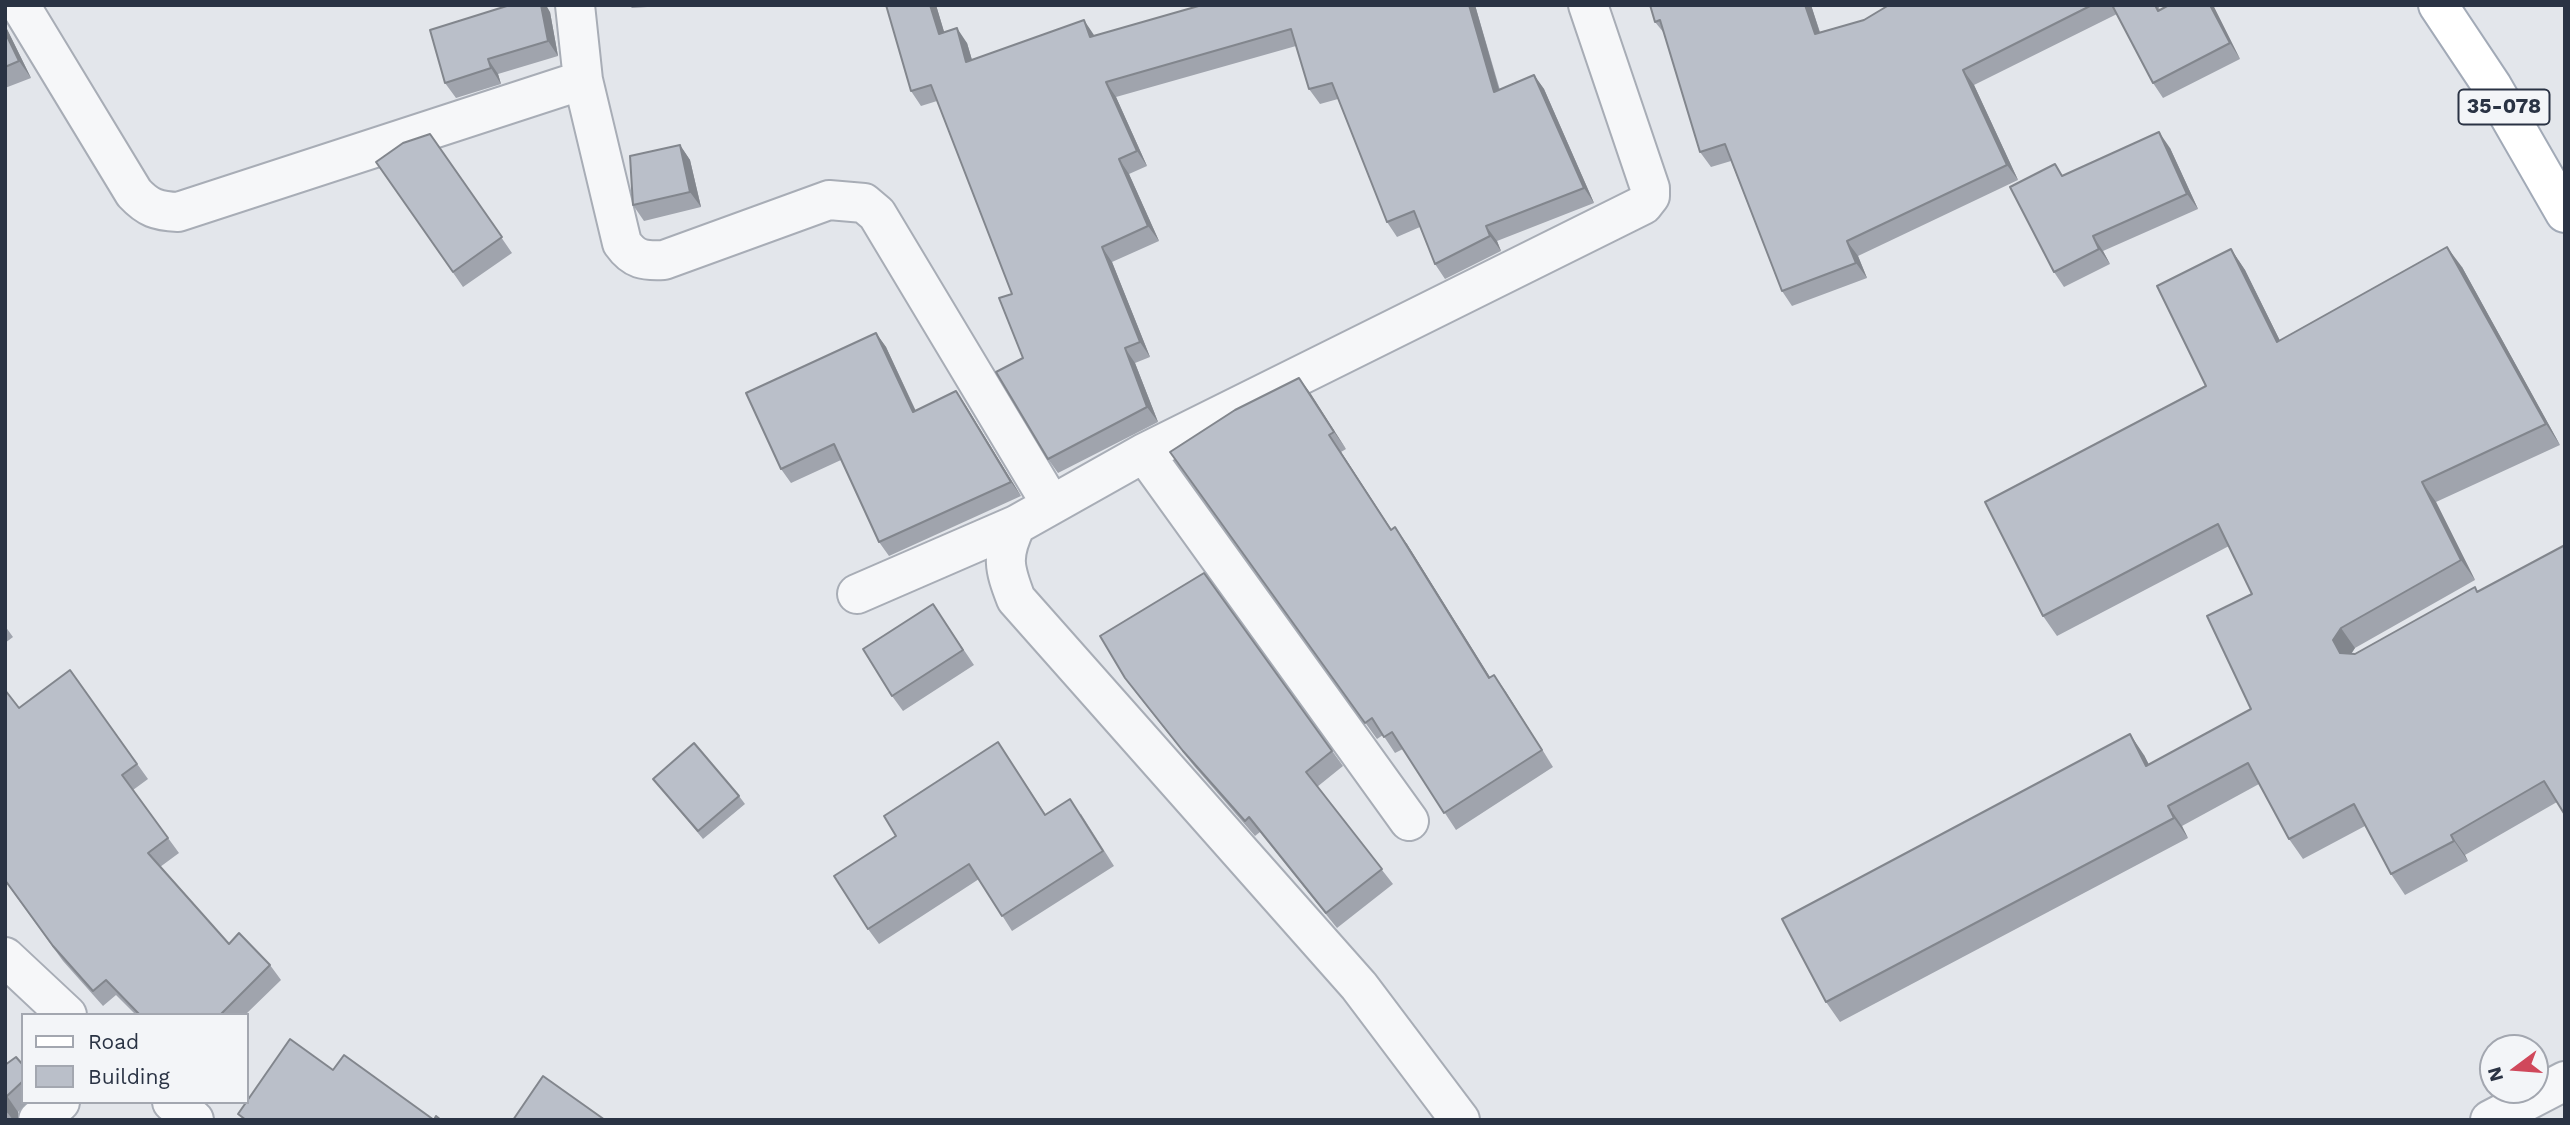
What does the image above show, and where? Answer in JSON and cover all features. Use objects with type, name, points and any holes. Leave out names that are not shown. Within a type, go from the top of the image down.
[{"type":"main road","name":"35-078","points":[[2438,5],[2492,86],[2565,213]]},
{"type":"street","points":[[20,5],[134,193],[147,207],[161,212],[178,212],[583,80]]},
{"type":"street","points":[[575,5],[583,80],[622,243],[630,254],[640,261],[663,260],[829,200],[846,199],[864,203],[877,214],[1051,504]]},
{"type":"street","points":[[857,594],[1016,525],[1144,453],[1647,201],[1650,188],[1588,5]]},
{"type":"street","points":[[1144,453],[1409,821]]},
{"type":"street","points":[[1016,525],[1005,547],[1006,572],[1016,599],[1359,986],[1460,1120]]},
{"type":"street","points":[[5,957],[65,1013]]},
{"type":"street","points":[[2490,1120],[2565,1080]]},
{"type":"street","points":[[38,1120],[58,1104]]},
{"type":"street","points":[[174,1104],[194,1120]]},
{"type":"building","points":[[510,5],[541,5],[548,41],[488,59],[491,68],[445,83],[430,30]]},
{"type":"building","points":[[886,5],[930,5],[939,34],[957,28],[966,62],[1084,20],[1090,37],[1202,5],[1469,5],[1494,92],[1534,75],[1584,188],[1486,226],[1490,236],[1435,264],[1414,211],[1387,222],[1332,83],[1309,89],[1291,29],[1106,82],[1137,151],[1119,159],[1148,226],[1102,247],[1140,342],[1125,348],[1147,407],[1048,459],[996,372],[1023,358],[999,298],[1012,294],[931,85],[911,91]]},
{"type":"building","points":[[1650,5],[1805,5],[1815,34],[1864,20],[1889,5],[2092,5],[1963,70],[2007,165],[1847,241],[1856,263],[1782,291],[1725,144],[1700,152],[1660,20],[1655,22]]},
{"type":"building","points":[[2112,5],[2155,5],[2158,11],[2169,5],[2210,5],[2230,43],[2153,83]]},
{"type":"building","points":[[5,32],[19,61],[5,67]]},
{"type":"building","points":[[2159,132],[2187,194],[2093,236],[2099,249],[2054,272],[2010,187],[2055,164],[2062,176]]},
{"type":"building","points":[[430,134],[502,237],[453,272],[376,162],[403,143]]},
{"type":"building","points":[[680,145],[690,192],[633,205],[630,156]]},
{"type":"building","points":[[2447,247],[2546,424],[2422,482],[2461,560],[2341,628],[2333,640],[2340,653],[2355,654],[2475,587],[2477,592],[2565,545],[2565,815],[2544,781],[2451,835],[2454,841],[2391,874],[2354,804],[2289,839],[2248,763],[2168,806],[2174,818],[1826,1002],[1782,919],[2130,734],[2146,766],[2251,709],[2207,616],[2252,594],[2218,524],[2043,616],[1985,502],[2206,386],[2157,286],[2231,249],[2277,342]]},
{"type":"building","points":[[876,333],[913,412],[956,391],[1011,482],[879,542],[834,444],[781,469],[746,393]]},
{"type":"building","points":[[1299,378],[1334,432],[1329,435],[1391,530],[1395,527],[1489,678],[1494,675],[1542,750],[1444,813],[1392,732],[1384,737],[1372,718],[1365,723],[1170,452],[1235,410]]},
{"type":"building","points":[[1204,573],[1332,751],[1306,772],[1382,869],[1326,913],[1249,817],[1245,821],[1183,751],[1125,678],[1100,636]]},
{"type":"building","points":[[933,604],[963,650],[892,696],[863,649]]},
{"type":"building","points":[[70,670],[137,764],[122,775],[168,838],[148,853],[229,944],[239,933],[270,965],[222,1013],[138,1013],[106,980],[93,991],[53,946],[5,880],[5,690],[19,708]]},
{"type":"building","points":[[998,742],[1045,815],[1070,799],[1103,851],[1002,916],[969,864],[868,929],[834,876],[896,836],[884,816]]},
{"type":"building","points":[[694,743],[739,796],[698,831],[653,779]]},
{"type":"building","points":[[290,1039],[333,1070],[344,1055],[434,1120],[246,1120],[238,1114],[245,1104],[248,1104],[248,1100]]},
{"type":"building","points":[[16,1057],[21,1063],[21,1083],[7,1096],[5,1114],[5,1065]]},
{"type":"building","points":[[543,1076],[605,1120],[513,1120]]}]
